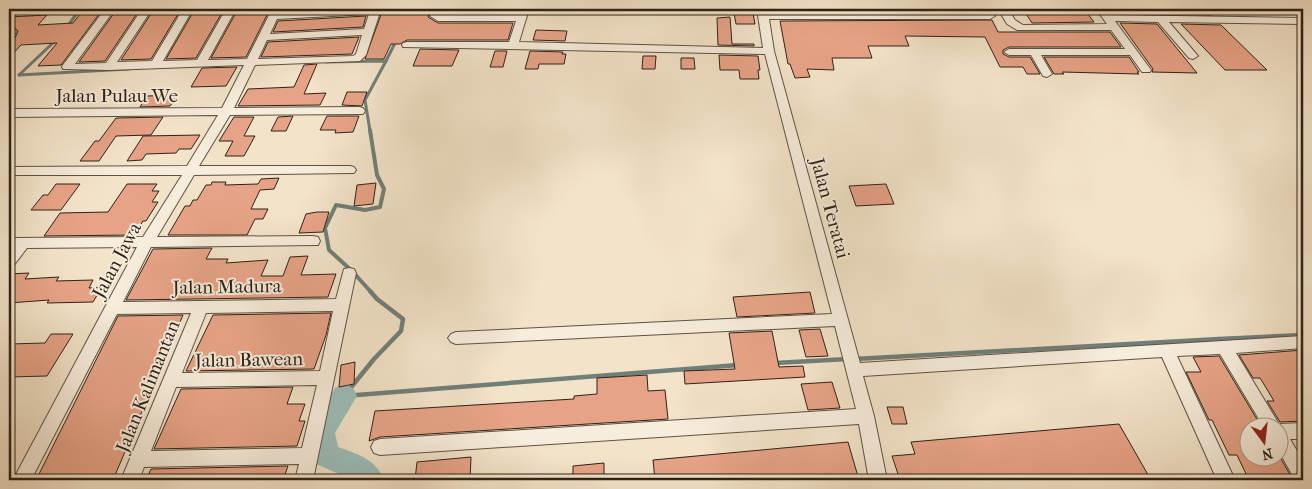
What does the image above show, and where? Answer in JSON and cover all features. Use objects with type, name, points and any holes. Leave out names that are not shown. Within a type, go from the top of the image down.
[{"type":"street","points":[[15,11],[36,9]]},
{"type":"street","points":[[110,9],[66,67],[250,64],[356,59],[361,55],[376,10],[275,12]]},
{"type":"street","points":[[109,67],[147,9]]},
{"type":"street","points":[[155,65],[188,9]]},
{"type":"street","points":[[200,64],[231,9]]},
{"type":"street","points":[[438,9],[435,16],[438,18],[478,13],[524,13],[513,45]]},
{"type":"street","points":[[1003,9],[1011,22],[1020,28],[1115,28]]},
{"type":"street","points":[[1101,9],[1146,70]]},
{"type":"street","name":"Jalan Jawa","points":[[22,480],[147,242],[226,112],[275,12]]},
{"type":"street","points":[[762,12],[990,16]]},
{"type":"street","name":"Jalan Teratai","points":[[762,12],[769,51],[866,416],[878,480]]},
{"type":"street","points":[[1108,18],[1303,21]]},
{"type":"street","points":[[1161,19],[1193,56]]},
{"type":"street","points":[[263,37],[368,32]]},
{"type":"street","points":[[407,45],[513,45],[769,51]]},
{"type":"street","points":[[1009,52],[1133,52]]},
{"type":"street","points":[[1034,52],[1047,74]]},
{"type":"street","name":"Jalan Pulau We","points":[[9,113],[359,111]]},
{"type":"street","points":[[9,171],[350,170]]},
{"type":"street","points":[[9,243],[313,241]]},
{"type":"street","points":[[9,260],[23,243]]},
{"type":"street","points":[[304,480],[349,273]]},
{"type":"street","name":"Jalan Madura","points":[[113,308],[342,305]]},
{"type":"street","name":"Jalan Kalimantan","points":[[130,480],[201,306]]},
{"type":"street","points":[[456,338],[840,320]]},
{"type":"street","points":[[851,361],[1167,351],[1303,342]]},
{"type":"street","points":[[1224,346],[1266,416]]},
{"type":"street","points":[[1167,351],[1226,480]]},
{"type":"street","name":"Jalan Bawean","points":[[171,380],[326,378]]},
{"type":"street","points":[[380,447],[866,416]]},
{"type":"street","points":[[1290,431],[1303,431]]},
{"type":"street","points":[[1290,455],[1303,477]]},
{"type":"street","points":[[139,459],[309,456]]},
{"type":"building","points":[[84,9],[103,9],[61,65],[38,66],[57,43],[21,45],[9,58],[9,40],[15,38],[18,31],[15,28],[9,28],[9,17],[47,15],[38,25],[73,23]]},
{"type":"building","points":[[117,9],[140,9],[105,61],[79,62]]},
{"type":"building","points":[[154,9],[181,9],[151,59],[121,60]]},
{"type":"building","points":[[195,9],[224,9],[196,58],[166,59]]},
{"type":"building","points":[[238,9],[270,9],[246,57],[211,58]]},
{"type":"building","points":[[383,9],[431,9],[428,17],[438,23],[513,23],[508,40],[407,40],[400,44],[391,44],[384,59],[365,59]]},
{"type":"building","points":[[445,9],[519,9],[517,13],[443,13]]},
{"type":"building","points":[[780,9],[985,9],[987,12],[780,11]]},
{"type":"building","points":[[1023,9],[1035,9],[1038,12],[1067,12],[1064,9],[1084,9],[1094,22],[1032,23]]},
{"type":"building","points":[[1115,9],[1159,9],[1153,14],[1119,13]]},
{"type":"building","points":[[1167,9],[1205,9],[1211,15],[1172,14]]},
{"type":"building","points":[[734,13],[753,13],[755,24],[736,24]]},
{"type":"building","points":[[366,16],[363,27],[273,32],[278,21]]},
{"type":"building","points":[[730,17],[732,44],[754,44],[754,46],[718,45],[717,18]]},
{"type":"building","points":[[992,20],[998,32],[1110,32],[1121,47],[1009,47],[1003,50],[1003,54],[1009,57],[1030,57],[1040,74],[1027,74],[1023,67],[1000,67],[985,37],[905,36],[909,46],[868,46],[872,58],[832,58],[834,70],[807,69],[810,77],[795,78],[790,64],[788,64],[780,21]]},
{"type":"building","points":[[1120,23],[1157,24],[1197,73],[1152,72],[1153,69]]},
{"type":"building","points":[[1181,24],[1221,25],[1267,70],[1225,70]]},
{"type":"building","points":[[536,30],[567,31],[565,41],[533,40]]},
{"type":"building","points":[[359,37],[352,54],[261,57],[268,42]]},
{"type":"building","points":[[420,49],[459,50],[452,66],[413,66]]},
{"type":"building","points":[[495,51],[507,51],[503,67],[490,67]]},
{"type":"building","points":[[530,51],[563,52],[562,54],[566,54],[564,64],[539,64],[538,69],[525,69]]},
{"type":"building","points":[[719,55],[758,56],[759,79],[740,79],[739,70],[720,70]]},
{"type":"building","points":[[643,56],[656,56],[655,69],[642,69]]},
{"type":"building","points":[[1044,57],[1129,57],[1139,74],[1062,72],[1064,74],[1054,74]]},
{"type":"building","points":[[681,58],[694,58],[695,69],[681,69]]},
{"type":"building","points":[[317,64],[304,94],[326,93],[320,105],[238,106],[248,89],[294,87],[304,65]]},
{"type":"building","points":[[237,67],[226,86],[191,87],[202,68]]},
{"type":"building","points":[[347,92],[367,92],[362,106],[342,105]]},
{"type":"building","points":[[178,95],[170,106],[140,107],[147,96]]},
{"type":"building","points":[[293,116],[286,131],[271,131],[278,117]]},
{"type":"building","points":[[327,116],[359,116],[353,132],[335,133],[336,130],[320,130]]},
{"type":"building","points":[[163,117],[151,135],[116,136],[99,161],[80,161],[95,141],[99,141],[116,118]]},
{"type":"building","points":[[234,117],[254,117],[244,136],[255,136],[244,156],[225,156],[233,141],[219,141]]},
{"type":"building","points":[[200,135],[191,149],[179,149],[176,153],[146,154],[142,160],[127,161],[143,136]]},
{"type":"building","points":[[279,178],[274,189],[260,190],[251,209],[268,209],[263,219],[255,219],[247,235],[168,235],[185,206],[190,206],[193,200],[197,200],[206,185],[211,185],[212,182],[226,182],[225,185],[258,184],[261,179]]},
{"type":"building","points":[[376,183],[373,204],[354,206],[357,185]]},
{"type":"building","points":[[56,184],[80,184],[61,210],[31,210],[43,195],[48,195]]},
{"type":"building","points":[[127,184],[157,184],[152,191],[159,191],[152,202],[158,202],[134,235],[44,236],[60,213],[108,212]]},
{"type":"building","points":[[886,184],[894,204],[856,206],[849,186]]},
{"type":"building","points":[[329,212],[323,232],[299,233],[306,214]]},
{"type":"building","points":[[212,248],[206,259],[228,259],[226,263],[268,260],[261,276],[283,276],[290,257],[308,256],[301,275],[336,274],[328,297],[126,300],[153,249]]},
{"type":"building","points":[[29,273],[25,279],[59,277],[56,281],[93,280],[89,288],[102,287],[93,302],[47,303],[49,300],[9,303],[9,274]]},
{"type":"building","points":[[810,292],[815,313],[737,317],[733,297]]},
{"type":"building","points":[[331,313],[326,335],[314,369],[186,371],[213,315]]},
{"type":"building","points":[[183,315],[113,480],[36,480],[118,316]]},
{"type":"building","points":[[820,329],[828,356],[806,357],[799,330]]},
{"type":"building","points":[[772,331],[779,367],[803,366],[805,377],[685,384],[684,371],[735,369],[729,333]]},
{"type":"building","points":[[51,334],[73,334],[47,376],[9,377],[9,344],[45,343]]},
{"type":"building","points":[[1303,350],[1303,421],[1290,422],[1290,416],[1276,416],[1267,401],[1274,401],[1265,386],[1260,378],[1253,378],[1239,355]]},
{"type":"building","points":[[1219,356],[1255,416],[1240,416],[1240,461],[1237,455],[1229,455],[1212,420],[1209,420],[1186,372],[1201,372],[1193,357]]},
{"type":"building","points":[[355,362],[354,384],[339,387],[341,365]]},
{"type":"building","points":[[647,375],[648,391],[665,390],[668,419],[380,437],[369,441],[375,411],[574,399],[574,396],[597,394],[597,378]]},
{"type":"building","points":[[832,382],[840,408],[808,410],[801,384]]},
{"type":"building","points":[[293,387],[287,404],[305,404],[299,421],[305,421],[297,446],[154,449],[181,389]]},
{"type":"building","points":[[887,407],[903,407],[907,424],[892,424]]},
{"type":"building","points":[[1119,424],[1151,480],[900,480],[892,456],[915,454],[911,442]]},
{"type":"building","points":[[848,442],[859,480],[655,480],[653,460]]},
{"type":"building","points":[[471,457],[470,480],[415,480],[417,462]]},
{"type":"building","points":[[604,463],[604,480],[573,480],[573,466]]},
{"type":"building","points":[[288,466],[283,480],[146,480],[151,469]]},
{"type":"building","points":[[1242,466],[1285,466],[1293,480],[1249,480]]},
{"type":"waterway","points":[[67,27],[80,9]]},
{"type":"waterway","points":[[56,40],[19,75],[129,69]]},
{"type":"waterway","points":[[386,61],[396,41]]},
{"type":"waterway","points":[[326,62],[386,61]]},
{"type":"waterway","points":[[370,131],[365,100],[386,61]]},
{"type":"waterway","points":[[370,130],[377,175],[384,189],[380,207],[365,210],[336,205],[325,228],[329,250],[371,292]]},
{"type":"waterway","points":[[370,291],[377,299],[403,319],[401,331],[374,359],[344,396],[738,365]]},
{"type":"waterway","points":[[1219,339],[1303,335]]},
{"type":"waterway","points":[[855,359],[1219,339]]},
{"type":"waterway","points":[[1219,339],[1222,344]]},
{"type":"waterway","points":[[775,363],[848,359]]},
{"type":"waterway","points":[[344,396],[321,431],[326,455],[356,467],[370,480]]}]
